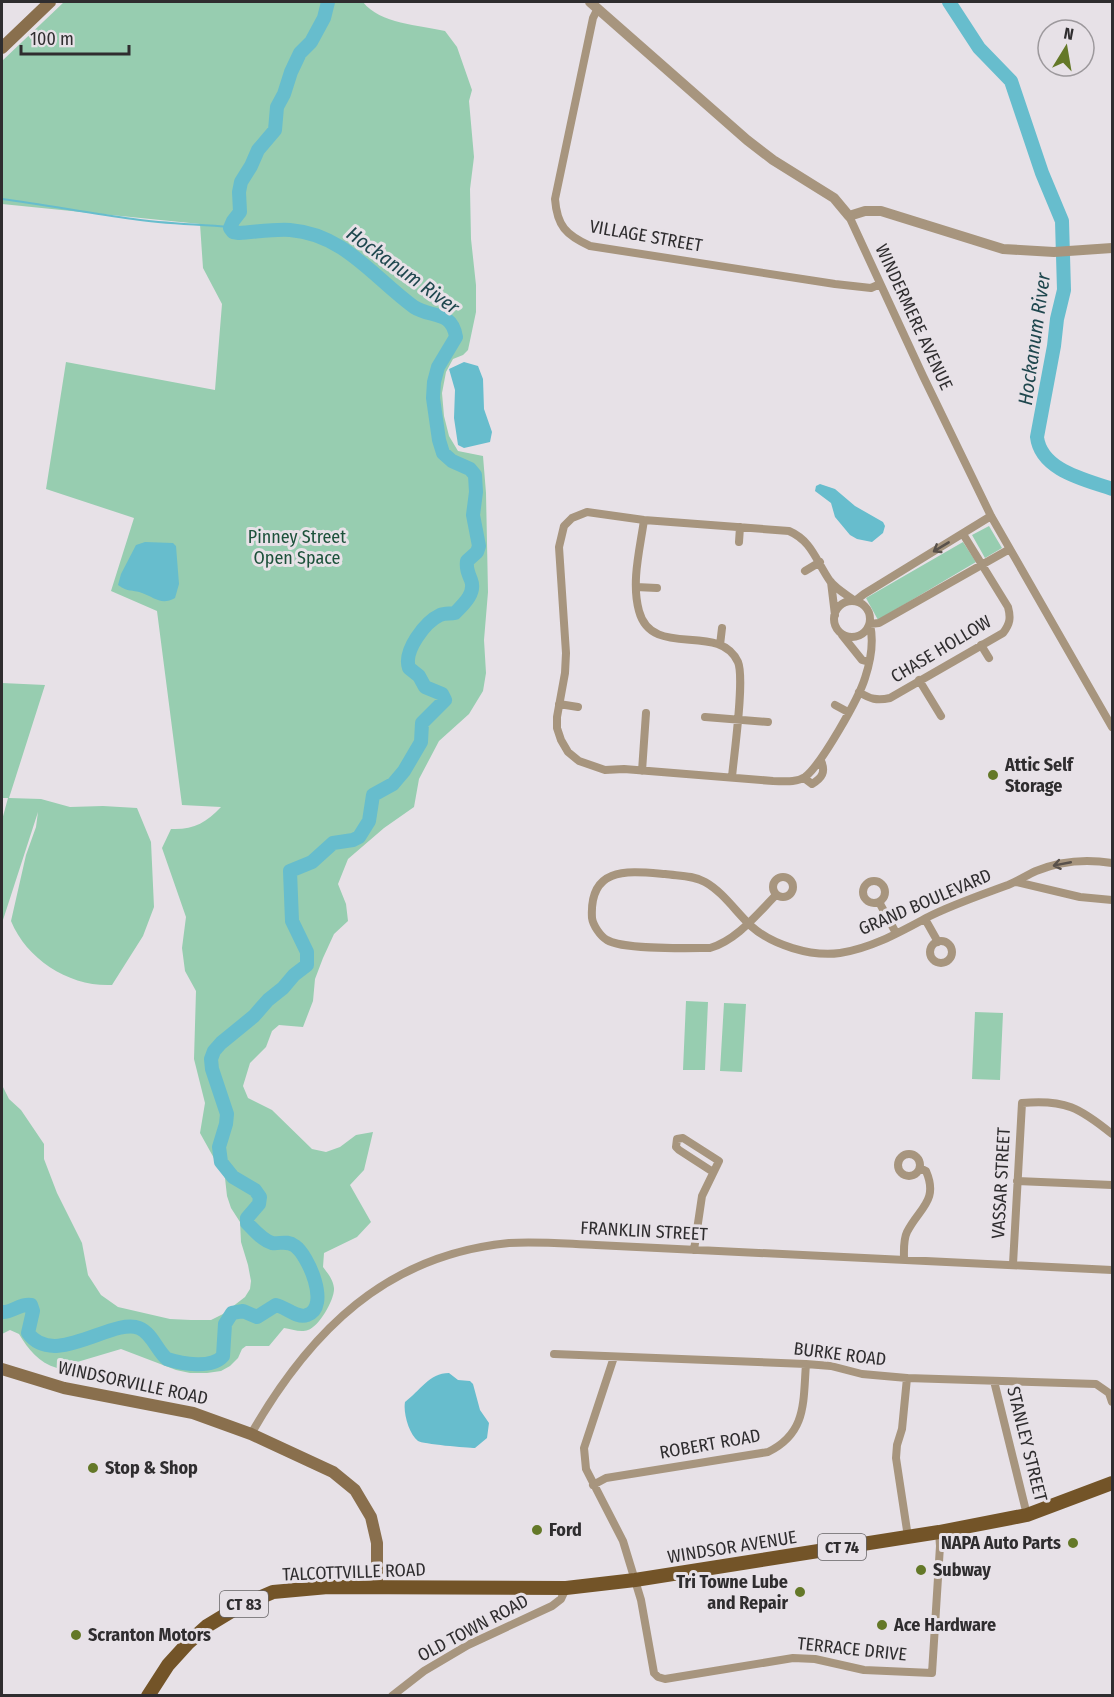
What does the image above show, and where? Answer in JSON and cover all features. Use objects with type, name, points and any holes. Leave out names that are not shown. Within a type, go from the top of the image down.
[{"type":"main road","points":[[2,48],[50,2]]},
{"type":"main road","name":"WINDSORVILLE ROAD","points":[[2,1369],[64,1388],[193,1413],[251,1434],[333,1472],[356,1490],[371,1516],[375,1529],[377,1587]]},
{"type":"main road","name":"WINDSOR AVENUE","points":[[566,1588],[635,1580],[939,1532],[1027,1515],[1113,1483]]},
{"type":"main road","name":"TALCOTTVILLE ROAD","points":[[148,1695],[168,1665],[194,1637],[221,1617],[256,1598],[273,1592],[290,1589],[377,1587],[566,1588]]},
{"type":"street","name":"WINDERMERE AVENUE","points":[[594,5],[747,140],[773,160],[834,198],[849,216],[1008,550],[1113,727]]},
{"type":"street","name":"VILLAGE STREET","points":[[594,5],[555,199],[556,213],[562,228],[573,238],[590,246],[825,282],[871,288],[880,284]]},
{"type":"street","points":[[849,216],[865,211],[881,211],[1003,249],[1054,252],[1113,248]]},
{"type":"street","points":[[831,582],[866,607],[873,638],[869,662],[859,692],[821,761],[804,778],[793,781],[773,781],[624,769],[605,770],[579,761],[568,752],[561,740],[557,728],[566,653],[559,547],[564,526],[572,518],[587,512],[644,520],[789,531],[801,536],[831,582],[835,626],[852,650],[862,660],[869,662]]},
{"type":"street","points":[[835,615],[840,606],[855,601],[991,516]]},
{"type":"street","points":[[644,520],[636,587],[639,611],[650,630],[665,638],[720,645],[735,656],[739,665],[741,674],[732,777]]},
{"type":"street","points":[[739,542],[740,527]]},
{"type":"street","name":"CHASE HOLLOW","points":[[859,692],[879,701],[890,698],[1003,633],[1008,626],[1010,616],[1008,607],[963,534]]},
{"type":"street","points":[[870,624],[879,623],[1008,550]]},
{"type":"street","points":[[806,571],[820,562]]},
{"type":"street","points":[[636,587],[657,588]]},
{"type":"street","points":[[842,634],[848,637],[859,636],[870,624]]},
{"type":"street","points":[[720,645],[722,628]]},
{"type":"street","points":[[981,645],[989,658]]},
{"type":"street","points":[[919,680],[941,716]]},
{"type":"street","points":[[559,704],[578,707]]},
{"type":"street","points":[[835,705],[848,712]]},
{"type":"street","points":[[642,771],[646,713]]},
{"type":"street","points":[[705,717],[768,722]]},
{"type":"street","name":"GRAND BOULEVARD","points":[[748,922],[735,936],[711,948],[623,945],[607,940],[598,932],[592,921],[593,902],[598,886],[613,874],[639,872],[687,877],[705,882],[714,888],[748,922],[773,940],[815,953],[838,953],[877,943],[950,906],[1015,882],[1036,871],[1076,862],[1113,863]]},
{"type":"street","name":"GRAND BOULEVARD","points":[[1015,882],[1080,897],[1113,900]]},
{"type":"street","points":[[748,922],[776,895]]},
{"type":"street","points":[[879,902],[896,933]]},
{"type":"street","points":[[925,919],[938,942]]},
{"type":"street","name":"VASSAR STREET","points":[[1013,1264],[1022,1103],[1041,1101],[1067,1105],[1083,1112],[1113,1134]]},
{"type":"street","points":[[694,1250],[702,1196],[719,1161],[683,1138],[677,1139],[676,1147],[679,1150],[713,1172]]},
{"type":"street","points":[[904,1260],[907,1233],[928,1201],[931,1189],[926,1171],[920,1168]]},
{"type":"street","points":[[1017,1181],[1113,1185]]},
{"type":"street","name":"FRANKLIN STREET","points":[[251,1434],[327,1328],[356,1303],[386,1282],[421,1265],[476,1248],[512,1243],[1113,1270]]},
{"type":"street","name":"BURKE ROAD","points":[[554,1354],[806,1364],[831,1366],[862,1374],[907,1378],[1096,1384],[1109,1393],[1113,1402]]},
{"type":"street","points":[[614,1357],[584,1448],[586,1469],[622,1541],[635,1580]]},
{"type":"street","name":"ROBERT ROAD","points":[[593,1485],[606,1478],[768,1452],[782,1445],[791,1436],[803,1410],[806,1364]]},
{"type":"street","points":[[907,1378],[902,1429],[896,1458],[908,1537]]},
{"type":"street","name":"STANLEY STREET","points":[[994,1381],[1027,1515]]},
{"type":"street","name":"TERRACE DRIVE","points":[[635,1580],[641,1600],[654,1673],[658,1677],[665,1679],[793,1658],[815,1659],[864,1670],[932,1673],[939,1532]]},
{"type":"street","name":"OLD TOWN ROAD","points":[[392,1695],[424,1671],[468,1645],[552,1606],[561,1599],[566,1588]]},
{"type":"green space","name":"Pinney Street Open Space","points":[[64,2],[363,2],[379,15],[390,19],[445,31],[457,47],[472,90],[469,101],[474,157],[470,189],[476,312],[468,350],[453,359],[446,372],[442,393],[449,436],[458,451],[483,456],[488,592],[484,640],[486,673],[483,691],[469,714],[439,741],[419,779],[414,807],[384,828],[348,859],[338,884],[346,904],[348,921],[334,934],[323,958],[315,979],[313,1001],[303,1027],[279,1025],[272,1031],[266,1047],[250,1063],[243,1086],[248,1098],[272,1110],[312,1149],[326,1152],[340,1147],[356,1135],[373,1132],[364,1170],[350,1185],[371,1222],[357,1237],[324,1253],[323,1267],[333,1282],[334,1293],[317,1324],[305,1331],[284,1328],[269,1346],[246,1346],[230,1366],[221,1371],[207,1373],[176,1370],[121,1349],[57,1368],[45,1363],[35,1355],[19,1334],[10,1330],[2,1334],[2,1085],[9,1099],[21,1110],[44,1144],[44,1159],[57,1193],[82,1243],[88,1275],[101,1295],[118,1307],[170,1319],[211,1320],[245,1297],[250,1289],[251,1281],[241,1242],[240,1222],[231,1208],[225,1178],[200,1133],[205,1103],[194,1059],[196,991],[185,971],[182,948],[186,917],[162,848],[171,829],[199,824],[221,807],[182,805],[157,611],[111,591],[134,518],[46,489],[66,362],[215,390],[222,304],[203,268],[200,224],[2,204],[2,61]]},
{"type":"green space","points":[[989,526],[1002,548],[985,558],[972,535]]},
{"type":"green space","points":[[963,542],[976,562],[878,620],[866,598]]},
{"type":"green space","points":[[2,683],[45,685],[9,798],[41,799],[70,807],[137,808],[151,842],[154,907],[143,936],[112,985],[81,981],[52,968],[28,948],[11,921],[38,812],[2,923],[2,820],[8,798],[2,798]]},
{"type":"green space","points":[[686,1001],[708,1002],[705,1070],[683,1070]]},
{"type":"green space","points":[[724,1003],[746,1004],[742,1072],[720,1071]]},
{"type":"green space","points":[[975,1012],[1003,1013],[1000,1080],[972,1079]]},
{"type":"water","points":[[464,362],[478,366],[483,379],[484,409],[492,432],[490,442],[464,448],[458,445],[454,418],[455,390],[449,369]]},
{"type":"water","points":[[820,484],[835,489],[855,506],[883,522],[885,526],[883,533],[872,542],[850,535],[835,517],[831,503],[815,491],[816,486]]},
{"type":"water","points":[[145,542],[173,543],[176,546],[179,584],[175,598],[162,601],[118,585],[136,545]]},
{"type":"water","points":[[449,1373],[458,1380],[470,1381],[473,1384],[480,1410],[489,1423],[487,1438],[475,1448],[418,1441],[407,1423],[405,1402],[430,1379]]},
{"type":"waterway","name":"Hockanum River","points":[[2,1312],[23,1305],[31,1305],[33,1311],[28,1333],[39,1343],[53,1346],[68,1344],[114,1329],[139,1328],[144,1330],[167,1359],[204,1364],[212,1363],[223,1356],[225,1324],[232,1313],[243,1311],[257,1317],[276,1305],[303,1316],[314,1310],[317,1302],[315,1281],[300,1251],[289,1243],[268,1242],[247,1223],[247,1218],[259,1204],[260,1197],[255,1190],[233,1177],[221,1162],[219,1147],[227,1114],[212,1069],[211,1059],[221,1043],[254,1016],[268,1000],[307,965],[307,952],[292,921],[290,871],[312,862],[333,843],[359,837],[369,821],[373,795],[393,784],[404,771],[421,742],[422,723],[445,700],[442,694],[425,687],[419,676],[409,668],[409,654],[422,630],[428,624],[440,615],[455,613],[468,598],[472,585],[467,561],[477,552],[479,546],[473,515],[476,492],[475,475],[470,469],[452,461],[443,453],[433,398],[438,367],[456,337],[450,322],[414,307],[357,259],[327,240],[309,233],[290,230],[239,233],[233,232],[230,228],[240,212],[241,182],[258,150],[275,130],[277,107],[291,72],[300,53],[311,42],[324,18],[328,2]]},
{"type":"waterway","name":"Hockanum River","points":[[949,2],[979,48],[1011,81],[1042,173],[1062,221],[1064,290],[1037,437],[1040,449],[1056,466],[1078,478],[1112,489]]},
{"type":"waterway","points":[[2,199],[145,221],[230,227]]},
{"type":"place","name":"Attic Self Storage","points":[[993,775]]},
{"type":"place","name":"Stop & Shop","points":[[93,1468]]},
{"type":"place","name":"Ford","points":[[537,1530]]},
{"type":"place","name":"NAPA Auto Parts","points":[[1073,1543]]},
{"type":"place","name":"Subway","points":[[921,1570]]},
{"type":"place","name":"Tri Towne Lube and Repair","points":[[800,1592]]},
{"type":"place","name":"Ace Hardware","points":[[882,1625]]},
{"type":"place","name":"Scranton Motors","points":[[76,1635]]}]
